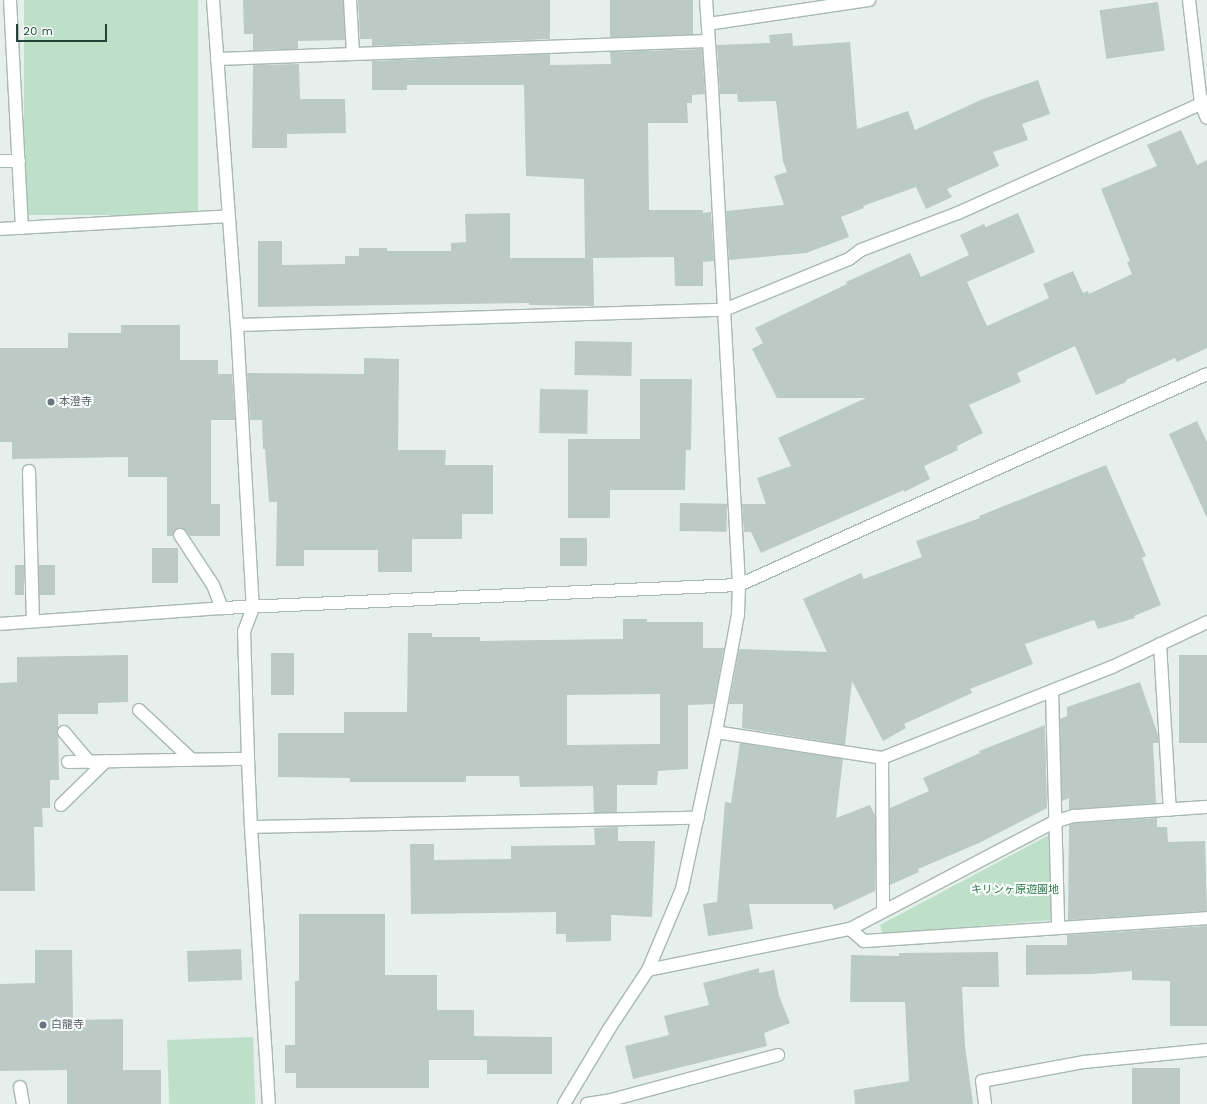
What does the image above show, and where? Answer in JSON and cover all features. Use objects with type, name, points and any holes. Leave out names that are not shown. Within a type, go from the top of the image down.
[{"type":"street","points":[[10,0],[22,228]]},
{"type":"street","points":[[213,0],[237,325],[253,608],[244,632],[248,759],[269,1104]]},
{"type":"street","points":[[350,0],[353,54]]},
{"type":"street","points":[[564,1104],[609,1029],[648,970],[682,889],[716,732],[738,614],[739,585],[706,0]]},
{"type":"street","points":[[708,24],[868,0]]},
{"type":"street","points":[[1189,0],[1207,118]]},
{"type":"street","points":[[217,59],[709,41]]},
{"type":"street","points":[[237,325],[724,310],[849,259],[861,250],[958,213],[1204,103]]},
{"type":"street","points":[[0,161],[19,161]]},
{"type":"street","points":[[0,229],[229,216]]},
{"type":"street","points":[[0,624],[222,608],[253,608],[739,585],[1207,374]]},
{"type":"street","points":[[29,471],[33,621]]},
{"type":"street","points":[[180,536],[212,585],[222,608]]},
{"type":"street","points":[[716,732],[882,758],[1112,667],[1207,622]]},
{"type":"street","points":[[1160,644],[1170,810]]},
{"type":"street","points":[[1052,691],[1054,822],[1058,927]]},
{"type":"street","points":[[138,710],[191,759]]},
{"type":"street","points":[[64,732],[89,762]]},
{"type":"street","points":[[882,758],[883,911]]},
{"type":"street","points":[[68,762],[248,759]]},
{"type":"street","points":[[61,805],[106,762]]},
{"type":"street","points":[[648,970],[850,929],[1054,822],[1074,816],[1207,807]]},
{"type":"street","points":[[251,828],[698,818]]},
{"type":"street","points":[[850,929],[864,941],[990,934],[1058,927],[1207,918]]},
{"type":"street","points":[[985,1104],[982,1081],[1084,1062],[1207,1050]]},
{"type":"street","points":[[587,1104],[611,1100],[778,1055]]},
{"type":"street","points":[[20,1086],[23,1104]]},
{"type":"green space","points":[[24,0],[198,0],[198,215],[24,215]]},
{"type":"green space","name":"キリンヶ原遊園地","points":[[1049,835],[1051,920],[883,934],[880,925]]},
{"type":"green space","points":[[253,1037],[255,1104],[169,1104],[167,1040]]},
{"type":"building","points":[[243,0],[343,0],[345,40],[298,41],[298,49],[253,50],[253,34],[244,34]]},
{"type":"building","points":[[358,0],[550,0],[550,39],[372,46],[372,39],[360,39]]},
{"type":"building","points":[[610,0],[693,0],[693,37],[610,37]]},
{"type":"building","points":[[1158,2],[1165,51],[1106,59],[1100,10]]},
{"type":"building","points":[[792,33],[793,46],[850,42],[857,129],[908,111],[915,130],[983,99],[1038,80],[1050,114],[1022,124],[1028,140],[993,152],[999,166],[947,189],[952,197],[926,209],[916,187],[863,206],[864,208],[841,217],[849,237],[806,253],[729,260],[726,211],[784,205],[774,176],[787,172],[783,161],[776,101],[738,102],[737,94],[720,94],[717,45],[770,43],[769,35]]},
{"type":"building","points":[[702,49],[705,94],[692,95],[692,103],[687,103],[688,123],[648,123],[649,210],[703,210],[703,213],[711,212],[714,261],[703,262],[703,286],[675,286],[674,257],[585,258],[584,179],[526,176],[524,85],[407,85],[407,90],[372,90],[372,61],[550,54],[550,65],[611,64],[610,52]]},
{"type":"building","points":[[299,64],[300,99],[345,99],[346,133],[287,134],[287,148],[252,148],[253,65]]},
{"type":"building","points":[[1181,130],[1197,165],[1207,160],[1207,348],[1177,362],[1175,358],[1096,395],[1075,346],[1017,373],[1021,382],[969,405],[983,433],[957,446],[958,450],[924,466],[930,479],[904,492],[904,490],[761,553],[751,532],[744,532],[742,504],[766,504],[757,478],[791,466],[778,438],[866,398],[777,398],[752,349],[763,343],[755,328],[847,284],[846,282],[910,253],[921,277],[969,255],[960,235],[984,224],[986,227],[1018,213],[1035,252],[967,282],[987,326],[1049,298],[1043,284],[1073,271],[1083,293],[1088,291],[1089,294],[1132,274],[1127,262],[1130,261],[1101,189],[1157,166],[1147,145]]},
{"type":"building","points":[[510,213],[510,258],[593,258],[594,306],[529,305],[529,303],[258,307],[258,241],[282,241],[282,265],[345,264],[345,256],[359,256],[359,248],[387,248],[387,251],[451,251],[451,243],[466,242],[465,214]]},
{"type":"building","points":[[121,325],[180,325],[180,360],[218,360],[218,374],[232,374],[235,420],[211,420],[211,504],[220,504],[220,536],[190,536],[186,531],[180,528],[174,531],[173,536],[167,536],[167,477],[128,477],[128,457],[12,459],[12,442],[0,442],[0,348],[68,348],[68,333],[121,333]]},
{"type":"building","points":[[575,341],[632,342],[631,376],[574,375]]},
{"type":"building","points":[[364,358],[399,359],[398,450],[446,450],[445,465],[493,465],[493,514],[462,514],[462,539],[412,539],[412,572],[378,572],[378,550],[304,550],[304,566],[276,566],[277,502],[269,502],[265,449],[263,449],[262,420],[250,420],[247,373],[364,374]]},
{"type":"building","points":[[640,379],[692,379],[691,450],[686,450],[685,490],[610,490],[610,518],[568,518],[568,439],[640,439]]},
{"type":"building","points":[[540,389],[588,390],[587,434],[539,433]]},
{"type":"building","points":[[1197,421],[1207,442],[1207,518],[1169,434]]},
{"type":"building","points":[[1106,465],[1146,556],[1142,558],[1161,605],[1134,616],[1135,618],[1098,629],[1094,620],[1025,644],[1033,664],[970,689],[972,693],[904,724],[906,728],[883,741],[852,681],[845,745],[742,728],[743,704],[729,704],[739,649],[827,652],[803,599],[861,573],[864,579],[922,557],[916,541],[980,518],[979,516]]},
{"type":"building","points":[[680,503],[727,504],[727,532],[680,531]]},
{"type":"building","points":[[560,538],[587,538],[587,566],[560,566]]},
{"type":"building","points":[[152,548],[178,548],[178,583],[152,583]]},
{"type":"building","points":[[15,565],[24,565],[24,595],[15,595]]},
{"type":"building","points":[[39,565],[55,565],[55,595],[39,595]]},
{"type":"building","points":[[623,619],[647,619],[647,622],[703,622],[703,648],[724,648],[714,704],[688,705],[688,769],[658,771],[657,785],[617,785],[617,812],[594,813],[593,786],[520,787],[519,776],[466,776],[466,782],[350,782],[350,778],[278,777],[278,733],[344,733],[344,712],[407,712],[408,633],[432,633],[432,637],[480,637],[480,641],[623,639]],"holes":[[[660,694],[660,744],[567,745],[567,695]]]},
{"type":"building","points":[[271,653],[294,653],[294,695],[271,695]]},
{"type":"building","points":[[128,655],[128,702],[98,703],[98,714],[58,714],[59,780],[50,780],[50,808],[42,808],[43,827],[34,827],[35,891],[0,891],[0,683],[17,682],[17,657]]},
{"type":"building","points":[[1179,655],[1207,655],[1207,743],[1179,743]]},
{"type":"building","points":[[1140,682],[1158,735],[1158,743],[1153,743],[1156,803],[1069,810],[1069,798],[1062,801],[1060,719],[1067,716],[1067,707]]},
{"type":"building","points":[[1045,725],[1047,808],[979,843],[918,869],[919,872],[890,885],[890,808],[929,791],[923,778],[980,753],[979,751]]},
{"type":"building","points":[[740,743],[843,759],[836,818],[870,805],[875,815],[875,891],[834,910],[832,904],[749,904],[753,929],[708,936],[703,904],[717,902],[725,802],[731,803]]},
{"type":"building","points":[[1157,818],[1157,827],[1167,827],[1168,842],[1205,841],[1207,911],[1068,920],[1069,825],[1075,823]]},
{"type":"building","points":[[618,827],[618,841],[655,841],[652,917],[611,915],[611,941],[566,942],[566,934],[556,934],[556,912],[411,914],[410,844],[434,844],[434,860],[511,859],[511,846],[595,845],[594,828]]},
{"type":"building","points":[[299,914],[385,914],[385,975],[437,975],[437,1010],[474,1010],[474,1036],[552,1037],[552,1074],[487,1074],[487,1060],[429,1060],[429,1088],[296,1088],[296,1073],[285,1073],[285,1045],[295,1045],[295,981],[299,981]]},
{"type":"building","points":[[1207,926],[1207,1026],[1170,1026],[1170,981],[1132,980],[1132,971],[1091,974],[1026,975],[1026,945],[1067,945],[1067,935]]},
{"type":"building","points":[[241,949],[242,980],[188,982],[187,951]]},
{"type":"building","points":[[35,950],[72,950],[73,1020],[123,1019],[123,1070],[161,1070],[161,1104],[67,1104],[67,1070],[0,1071],[0,984],[35,983]]},
{"type":"building","points":[[998,952],[999,987],[962,987],[965,1046],[973,1104],[855,1104],[854,1090],[909,1081],[905,1002],[850,1002],[851,955],[899,956],[899,953]]},
{"type":"building","points":[[759,968],[759,973],[774,970],[779,996],[790,1023],[764,1033],[767,1046],[633,1079],[625,1046],[669,1035],[664,1016],[709,1005],[703,983]]},
{"type":"building","points":[[1132,1068],[1180,1068],[1180,1104],[1132,1104]]},
{"type":"place","name":"本澄寺","points":[[51,402]]},
{"type":"place","name":"白龍寺","points":[[43,1025]]}]
